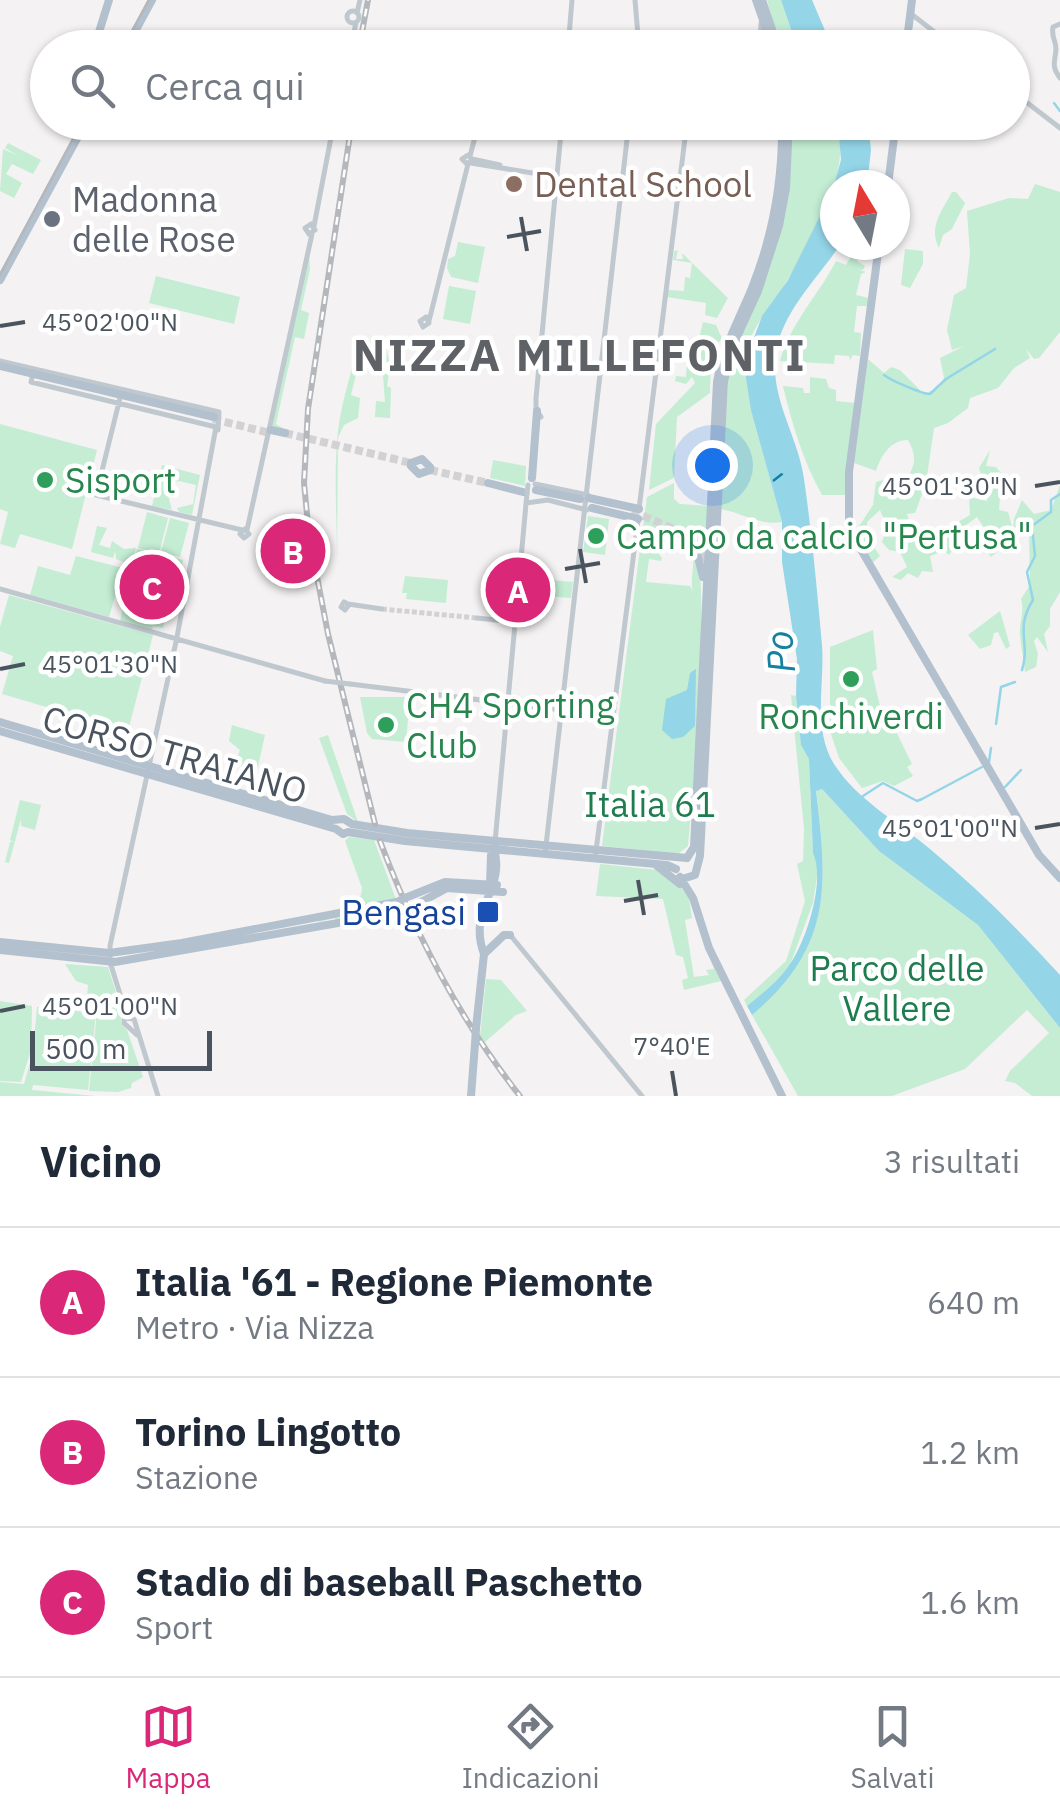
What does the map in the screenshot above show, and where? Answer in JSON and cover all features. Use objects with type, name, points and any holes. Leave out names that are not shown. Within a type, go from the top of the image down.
[{"type":"main road","points":[[101,30],[109,0]]},
{"type":"main road","points":[[136,30],[152,0]]},
{"type":"main road","points":[[761,0],[760,15],[766,30]]},
{"type":"main road","points":[[761,0],[769,30]]},
{"type":"main road","points":[[908,30],[912,0]]},
{"type":"main road","points":[[0,280],[76,140]]},
{"type":"main road","points":[[676,870],[694,847],[717,382],[724,347],[765,253],[777,201],[782,140]]},
{"type":"main road","points":[[785,140],[786,188],[779,226],[763,278],[730,350],[724,382],[696,872],[708,934],[785,1096]]},
{"type":"main road","points":[[890,170],[894,140]]},
{"type":"main road","points":[[878,260],[850,461],[848,526],[1041,858],[1060,878]]},
{"type":"main road","points":[[739,332],[751,301],[748,297]]},
{"type":"main road","points":[[0,366],[215,419]]},
{"type":"main road","points":[[530,488],[538,412]]},
{"type":"main road","points":[[270,431],[284,434]]},
{"type":"main road","points":[[488,482],[530,488],[636,514]]},
{"type":"main road","points":[[698,557],[703,580],[702,668]]},
{"type":"main road","points":[[708,703],[710,577]]},
{"type":"main road","name":"CORSO TRAIANO","points":[[0,722],[147,770]]},
{"type":"main road","name":"CORSO TRAIANO","points":[[0,731],[337,825],[344,819],[349,828],[595,855]]},
{"type":"main road","points":[[664,858],[684,854],[690,847],[696,817]]},
{"type":"main road","points":[[471,1096],[485,951],[475,938],[480,912],[495,888],[490,845]]},
{"type":"main road","points":[[595,855],[684,859],[696,872]]},
{"type":"main road","points":[[595,855],[670,865],[676,870],[693,898],[704,936],[742,1008]]},
{"type":"main road","points":[[654,864],[693,898]]},
{"type":"main road","points":[[682,879],[696,872]]},
{"type":"main road","points":[[0,942],[110,954],[182,944],[401,900],[445,882],[495,888]]},
{"type":"main road","points":[[0,950],[184,952],[406,910],[442,889],[465,884]]},
{"type":"main road","points":[[485,951],[510,934]]},
{"type":"street","points":[[352,30],[359,0]]},
{"type":"street","points":[[570,30],[572,0]]},
{"type":"street","points":[[635,0],[639,30]]},
{"type":"street","points":[[910,13],[932,30]]},
{"type":"street","points":[[760,15],[760,30]]},
{"type":"street","points":[[1060,24],[1051,33],[1056,48],[1053,66],[1060,78]]},
{"type":"street","points":[[1030,105],[1060,128]]},
{"type":"street","points":[[120,398],[96,495],[243,531],[329,140]]},
{"type":"street","points":[[428,319],[473,140]]},
{"type":"street","points":[[538,412],[560,140]]},
{"type":"street","points":[[546,850],[626,140]]},
{"type":"street","points":[[595,855],[685,140]]},
{"type":"street","points":[[469,160],[557,177]]},
{"type":"street","points":[[33,376],[215,419]]},
{"type":"street","points":[[198,521],[218,432],[215,419]]},
{"type":"street","points":[[158,1096],[110,954],[177,640],[215,419]]},
{"type":"street","points":[[490,845],[530,488]]},
{"type":"street","points":[[528,505],[548,500],[586,502]]},
{"type":"street","points":[[0,590],[324,681],[562,710]]},
{"type":"street","points":[[348,606],[382,609]]},
{"type":"street","points":[[477,618],[516,622]]},
{"type":"street","points":[[510,934],[642,1096]]},
{"type":"green space","points":[[767,0],[781,0],[791,30],[775,30]]},
{"type":"green space","points":[[789,140],[840,140],[838,170],[820,170],[820,222],[754,331],[744,366],[782,522],[759,521],[721,509],[729,366],[781,227]]},
{"type":"green space","points":[[8,143],[41,160],[33,174],[12,164],[6,174],[22,183],[14,198],[0,191],[3,149],[19,156],[5,148]]},
{"type":"green space","points":[[1035,184],[1060,192],[1060,332],[1039,358],[1034,359],[1026,349],[1030,358],[1014,368],[998,388],[970,398],[968,408],[934,428],[926,483],[915,513],[907,514],[917,547],[937,545],[948,528],[970,515],[969,497],[987,501],[979,468],[990,450],[986,466],[996,467],[1008,481],[1001,485],[999,510],[1008,512],[1013,530],[1022,500],[1034,514],[1051,510],[1060,485],[1060,592],[1050,609],[1050,626],[1044,634],[1048,652],[1037,637],[1036,667],[1025,672],[1020,630],[1021,599],[1030,585],[1029,527],[991,557],[978,540],[993,541],[977,517],[965,526],[968,533],[960,537],[973,553],[957,544],[949,555],[944,551],[930,556],[933,572],[922,571],[918,578],[908,573],[901,580],[892,577],[907,567],[900,552],[889,550],[882,542],[887,526],[880,510],[867,522],[867,537],[880,556],[872,563],[854,534],[873,505],[876,482],[910,473],[912,448],[908,440],[891,446],[876,471],[854,463],[868,359],[884,373],[891,367],[900,370],[924,394],[940,387],[944,378],[940,358],[964,346],[952,350],[947,330],[954,295],[966,288],[970,254],[967,211],[1009,198],[1028,199]]},
{"type":"green space","points":[[952,192],[965,203],[952,229],[943,235],[939,248],[936,226]]},
{"type":"green space","points":[[458,242],[485,247],[478,283],[451,277],[448,259],[455,256]]},
{"type":"green space","points":[[678,250],[676,259],[683,259],[682,253],[728,298],[717,318],[705,315],[706,303],[667,297],[668,290],[684,291],[685,277],[690,278],[692,263],[673,260],[674,251]]},
{"type":"green space","points":[[910,250],[923,251],[923,264],[910,288],[901,285],[904,260],[910,260]]},
{"type":"green space","points":[[309,254],[310,269],[301,310],[309,313],[304,339],[295,337],[276,424],[286,433],[271,428]]},
{"type":"green space","points":[[849,260],[858,260],[865,266],[863,270],[857,269],[866,272],[861,274],[856,295],[869,298],[868,306],[857,306],[854,332],[861,333],[860,356],[853,355],[850,360],[849,356],[835,355],[834,364],[780,361],[791,334],[836,261],[846,265]]},
{"type":"green space","points":[[156,276],[240,297],[234,324],[149,303]]},
{"type":"green space","points":[[449,286],[476,291],[470,324],[443,319]]},
{"type":"green space","points":[[703,322],[716,325],[723,341],[716,342],[711,358],[710,393],[677,417],[674,478],[649,490],[656,424],[695,383],[692,377],[686,384],[675,381],[676,376],[686,377],[687,362],[696,362],[697,355],[689,354],[690,340],[699,339]]},
{"type":"green space","points":[[382,341],[390,366],[390,418],[375,417],[376,401],[385,402],[381,348],[363,345],[351,395],[360,398],[358,418],[344,425],[338,438],[337,559],[336,457],[338,430],[343,404],[359,342]]},
{"type":"green space","points":[[810,377],[826,379],[829,388],[836,390],[836,401],[855,403],[845,495],[822,495],[794,428],[783,386],[803,388],[804,393],[810,393]]},
{"type":"green space","name":"Sisport","points":[[0,424],[97,450],[72,549],[20,534],[15,548],[0,544],[8,512],[0,509]]},
{"type":"green space","points":[[493,460],[526,466],[525,486],[490,478]]},
{"type":"green space","points":[[162,465],[200,475],[192,515],[177,508],[193,504],[196,485],[179,481],[165,485],[172,510],[152,506]]},
{"type":"green space","name":"Italia 61","points":[[674,483],[674,499],[680,504],[709,506],[706,578],[700,569],[701,673],[688,846],[678,854],[602,846],[641,541],[650,543],[662,558],[649,559],[646,582],[690,586],[693,592],[693,557],[689,546],[670,536],[642,534],[647,497]]},
{"type":"green space","points":[[147,512],[168,518],[159,554],[183,560],[172,616],[166,615],[163,628],[153,626],[152,630],[120,621],[137,549],[151,551],[138,548]]},
{"type":"green space","name":"Campo da calcio \"Pertusa\"","points":[[588,516],[609,519],[605,555],[583,552]]},
{"type":"green space","points":[[170,518],[189,523],[180,557],[161,552]]},
{"type":"green space","points":[[97,526],[107,528],[99,545],[110,548],[112,541],[124,549],[136,548],[130,570],[123,569],[109,617],[30,595],[38,566],[70,575],[76,556],[123,568],[124,562],[116,559],[115,551],[113,558],[91,552]]},
{"type":"green space","points":[[405,576],[448,580],[446,603],[406,599],[407,593],[402,593]]},
{"type":"green space","points":[[531,578],[573,582],[571,598],[530,595]]},
{"type":"green space","points":[[9,595],[153,635],[128,731],[2,694],[13,656],[0,651],[0,627]]},
{"type":"green space","points":[[1000,611],[1010,646],[1006,649],[998,632],[994,633],[991,645],[980,649],[968,635]]},
{"type":"green space","points":[[873,630],[877,669],[872,672],[880,706],[883,705],[912,764],[907,767],[913,776],[894,786],[883,781],[862,788],[839,758],[830,731],[830,647]]},
{"type":"green space","points":[[791,695],[796,696],[801,744],[809,759],[813,853],[819,864],[813,903],[790,965],[747,1006],[744,1000],[786,961],[805,901],[797,864],[803,861],[804,829]]},
{"type":"green space","name":"CH4 Sporting Club","points":[[360,697],[410,697],[406,742],[372,739],[367,733]]},
{"type":"green space","points":[[232,725],[265,735],[257,771],[239,765],[240,759],[231,756],[238,755],[240,750],[229,741]]},
{"type":"green space","points":[[328,735],[358,822],[347,814],[319,738]]},
{"type":"green space","name":"Parco delle Vallere","points":[[822,789],[879,851],[978,925],[1060,1028],[1060,1096],[1032,1096],[1015,1083],[1005,1081],[1010,1071],[1049,1033],[1027,1010],[965,1069],[892,1096],[798,1096],[752,1015],[778,990],[811,940],[822,886],[816,790]]},
{"type":"green space","points":[[20,800],[41,805],[35,830],[21,826],[21,819],[9,863],[5,862],[13,842],[10,840]]},
{"type":"green space","points":[[349,837],[374,840],[397,902],[337,917],[341,919],[335,921],[319,922],[361,895],[345,841]]},
{"type":"green space","points":[[600,864],[658,870],[688,893],[692,918],[685,920],[694,977],[709,975],[706,970],[714,969],[710,959],[721,981],[684,990],[682,980],[688,978],[683,957],[676,955],[663,899],[596,896]]},
{"type":"green space","points":[[65,964],[108,967],[122,1011],[121,1023],[143,1077],[132,1083],[131,1088],[118,1092],[89,1091],[97,1012],[87,998],[88,985],[76,981]]},
{"type":"green space","points":[[486,979],[501,980],[527,1011],[516,1015],[485,1042],[480,1036]]},
{"type":"green space","points":[[0,1001],[32,1006],[31,1050],[21,1082],[0,1081]]},
{"type":"green space","points":[[37,1007],[96,1013],[88,1090],[33,1085],[32,1090],[95,1096],[0,1096],[0,1082],[24,1084],[33,1052]]},
{"type":"water","points":[[781,0],[812,0],[825,30],[791,30]]},
{"type":"water","points":[[839,140],[870,140],[869,170],[838,170]]},
{"type":"water","points":[[820,216],[820,260],[829,260],[783,329],[777,345],[775,377],[801,464],[807,500],[822,645],[821,721],[827,750],[854,789],[964,879],[1060,975],[1060,1028],[978,925],[879,851],[822,789],[816,791],[822,886],[811,940],[778,990],[752,1015],[747,1006],[779,978],[795,956],[812,911],[817,879],[809,759],[801,745],[797,659],[782,562],[782,522],[751,410],[744,365],[762,316],[788,280]]},
{"type":"water","points":[[696,669],[695,726],[683,737],[672,739],[662,730],[666,699],[687,690],[690,673]]},
{"type":"waterway","points":[[1054,103],[1060,111]]},
{"type":"waterway","points":[[884,375],[930,394],[946,379],[995,349]]},
{"type":"waterway","points":[[1022,670],[1025,620],[1033,600],[1027,572],[1035,556],[1032,526],[1051,512],[1051,500],[1060,494]]},
{"type":"waterway","points":[[996,724],[1001,687],[1015,682]]},
{"type":"waterway","points":[[989,762],[991,748]]},
{"type":"waterway","points":[[863,796],[883,783],[917,801],[982,767]]},
{"type":"waterway","points":[[1005,787],[1021,770]]},
{"type":"ferry route","points":[[773,481],[782,474],[784,464]]},
{"type":"tunnel","points":[[213,419],[270,433]]},
{"type":"tunnel","points":[[285,433],[411,463]]},
{"type":"tunnel","points":[[430,470],[488,483]]},
{"type":"tunnel","points":[[632,511],[690,536],[708,568]]},
{"type":"tunnel","points":[[382,609],[477,618]]},
{"type":"tram line","points":[[133,30],[149,0]]},
{"type":"tram line","points":[[0,275],[72,140]]},
{"type":"railway","points":[[362,30],[368,0]]},
{"type":"railway","points":[[349,140],[308,409],[304,483],[309,535],[328,634],[375,824]]},
{"type":"railway","points":[[380,841],[440,974],[520,1096]]},
{"type":"place","name":"Dental School","points":[[514,184]]},
{"type":"place","name":"Madonna delle Rose","points":[[52,219]]},
{"type":"place","name":"Sisport","points":[[45,480]]},
{"type":"place","name":"Campo da calcio \"Pertusa\"","points":[[596,536]]},
{"type":"place","name":"Torino Lingotto","points":[[293,551]]},
{"type":"place","name":"Stadio di baseball Paschetto","points":[[152,587]]},
{"type":"place","name":"Italia '61 - Regione Piemonte","points":[[518,590]]},
{"type":"place","name":"Ronchiverdi","points":[[851,679]]},
{"type":"place","name":"CH4 Sporting Club","points":[[386,725]]},
{"type":"place","name":"Bengasi","points":[[488,912]]},
{"type":"district","name":"NIZZA MILLEFONTI","points":[[580,354]]},
{"type":"water label","name":"Po","points":[[779,652]]}]
